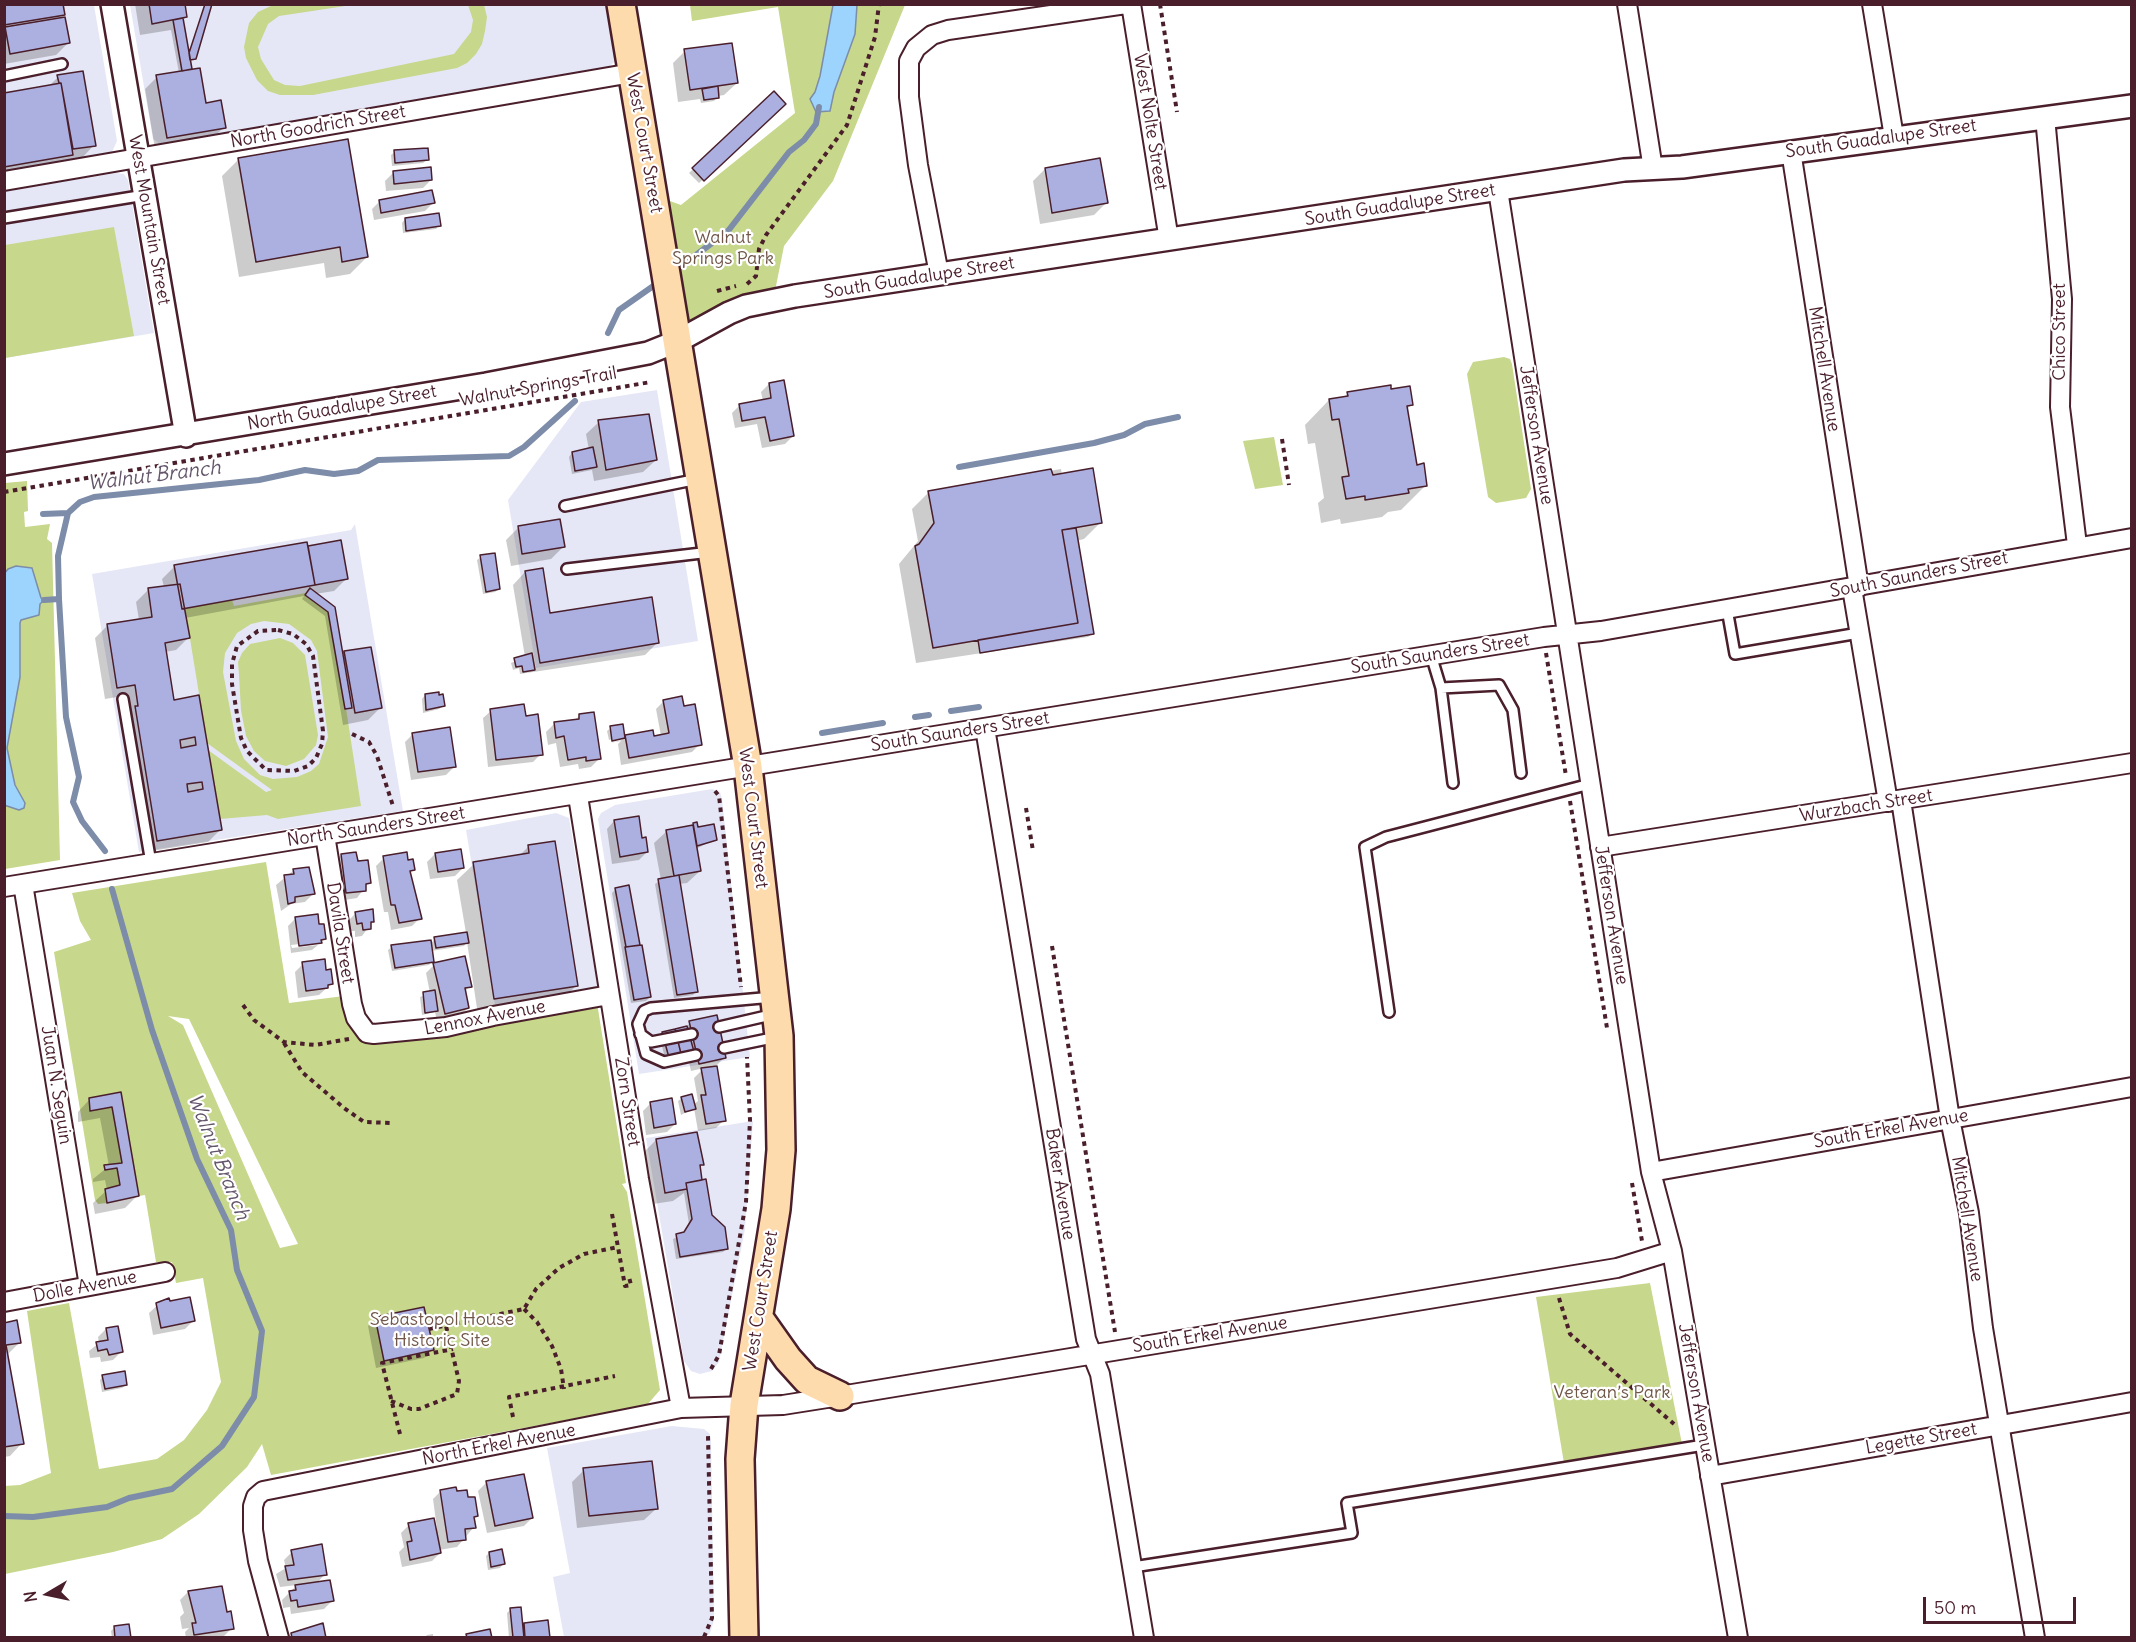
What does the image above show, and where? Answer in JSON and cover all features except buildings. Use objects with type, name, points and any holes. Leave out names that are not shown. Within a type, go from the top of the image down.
[{"type":"main road","name":"West Court Street","points":[[621,4],[748,767],[777,1016],[781,1150],[776,1209],[744,1406],[740,1512],[744,1638]]},
{"type":"main road","points":[[759,1318],[788,1359],[807,1380],[840,1396]]},
{"type":"street","name":"West Mountain Street","points":[[112,4],[186,436]]},
{"type":"street","points":[[939,274],[918,165],[909,96],[909,61],[916,48],[932,35],[948,30],[1126,4]]},
{"type":"street","name":"West Nolte Street","points":[[1131,4],[1169,240]]},
{"type":"street","points":[[1627,4],[1653,169]]},
{"type":"street","points":[[1872,4],[1894,137]]},
{"type":"street","name":"North Goodrich Street","points":[[4,181],[632,73]]},
{"type":"street","name":"South Guadalupe Street","points":[[678,342],[746,306],[939,274],[1624,170],[1682,167],[2132,105]]},
{"type":"street","name":"Chico Street","points":[[2045,117],[2062,299],[2060,407],[2077,545]]},
{"type":"street","name":"Mitchell Avenue","points":[[1791,151],[1856,587],[1859,633],[1894,801],[1950,1119],[1970,1213],[1983,1328],[2035,1638]]},
{"type":"street","name":"Jefferson Avenue","points":[[1498,190],[1652,1172],[1672,1251],[1738,1638]]},
{"type":"street","name":"North Guadalupe Street","points":[[4,464],[186,436],[515,378],[648,352],[678,342]]},
{"type":"street","name":"South Saunders Street","points":[[748,767],[1566,633],[1601,631],[1856,587],[2077,545],[2132,538]]},
{"type":"street","name":"Baker Avenue","points":[[985,728],[1086,1339],[1100,1374],[1144,1638]]},
{"type":"street","name":"Wurzbach Street","points":[[1600,847],[2132,764]]},
{"type":"street","name":"North Saunders Street","points":[[4,887],[748,767]]},
{"type":"street","name":"Zorn Street","points":[[578,796],[609,995],[681,1408]]},
{"type":"street","name":"Davila Street","points":[[325,835],[347,984],[356,1018],[368,1031]]},
{"type":"street","name":"Juan N. Seguin","points":[[23,884],[89,1286]]},
{"type":"street","name":"Lennox Avenue","points":[[368,1031],[446,1027],[609,995]]},
{"type":"street","name":"South Erkel Avenue","points":[[1652,1172],[2132,1087]]},
{"type":"street","name":"South Erkel Avenue","points":[[744,1406],[783,1405],[840,1396],[1617,1268],[1646,1261],[1672,1251]]},
{"type":"street","name":"Dolle Avenue","points":[[4,1302],[165,1272]]},
{"type":"street","name":"Legette Street","points":[[1710,1476],[2132,1402]]},
{"type":"street","name":"North Erkel Avenue","points":[[279,1638],[258,1562],[253,1506],[256,1497],[263,1491],[681,1408],[744,1406]]},
{"type":"lane","points":[[4,76],[62,64]]},
{"type":"lane","points":[[4,218],[145,195]]},
{"type":"lane","points":[[565,506],[700,479]]},
{"type":"lane","points":[[567,569],[712,552]]},
{"type":"lane","points":[[1727,609],[1735,654],[1859,633]]},
{"type":"lane","points":[[1431,655],[1441,688],[1453,783]]},
{"type":"lane","points":[[1441,688],[1499,685],[1513,710],[1521,773]]},
{"type":"lane","points":[[123,699],[152,863]]},
{"type":"lane","points":[[1389,1012],[1365,847],[1386,837],[1590,784]]},
{"type":"lane","points":[[696,1055],[657,1061],[646,1054],[640,1034],[640,1017],[644,1011],[651,1008],[742,1000],[777,1016]]},
{"type":"lane","points":[[719,1027],[777,1016]]},
{"type":"lane","points":[[724,1048],[746,1044],[777,1016]]},
{"type":"lane","points":[[640,1034],[651,1042],[692,1034]]},
{"type":"lane","points":[[1132,1567],[1352,1533],[1347,1503],[1704,1444]]},
{"type":"path","points":[[717,291],[753,281],[756,276],[759,249],[766,235],[847,125],[874,37],[879,4]]},
{"type":"path","points":[[1160,4],[1177,112]]},
{"type":"path","name":"Walnut Springs Trail","points":[[4,492],[651,382]]},
{"type":"path","points":[[1282,439],[1289,485]]},
{"type":"path","points":[[278,630],[293,634],[306,644],[313,656],[323,731],[316,758],[308,766],[294,771],[266,770],[247,752],[241,738],[232,684],[232,664],[237,646],[258,631],[278,630]]},
{"type":"path","points":[[1546,654],[1609,1037]]},
{"type":"path","points":[[352,734],[369,742],[376,756],[392,804],[395,824]]},
{"type":"path","points":[[715,791],[719,796],[742,1000]]},
{"type":"path","points":[[1026,808],[1033,851]]},
{"type":"path","points":[[1052,946],[1119,1350]]},
{"type":"path","points":[[243,1005],[254,1020],[284,1042],[302,1072],[344,1108],[364,1122],[392,1124]]},
{"type":"path","points":[[284,1042],[315,1045],[368,1031]]},
{"type":"path","points":[[711,1370],[719,1355],[746,1202],[750,1120],[746,1044]]},
{"type":"path","points":[[1632,1179],[1646,1261]]},
{"type":"path","points":[[612,1214],[625,1286],[631,1285],[629,1277]]},
{"type":"path","points":[[429,1329],[524,1309],[536,1289],[559,1268],[584,1254],[618,1247]]},
{"type":"path","points":[[1559,1298],[1570,1334],[1674,1424]]},
{"type":"path","points":[[524,1309],[537,1322],[552,1346],[563,1388]]},
{"type":"path","points":[[390,1400],[405,1407],[419,1408],[458,1394],[460,1387],[453,1348],[446,1326]]},
{"type":"path","points":[[400,1434],[382,1363],[453,1348]]},
{"type":"path","points":[[513,1417],[509,1397],[615,1376]]},
{"type":"path","points":[[704,1637],[712,1618],[708,1436]]},
{"type":"shaded area","points":[[5,5],[94,5],[117,141],[112,152],[5,171]]},
{"type":"shaded area","points":[[130,5],[605,5],[615,61],[609,67],[160,144],[153,139]]},
{"type":"shaded area","points":[[116,173],[124,174],[128,180],[154,333],[5,358],[5,191]]},
{"type":"shaded area","points":[[657,390],[698,641],[536,668],[508,500],[581,402]]},
{"type":"shaded area","points":[[355,524],[403,811],[139,852],[92,574],[351,530]]},
{"type":"shaded area","points":[[712,789],[720,792],[722,799],[750,1057],[639,1074],[598,819],[601,813],[615,805]]},
{"type":"shaded area","points":[[556,813],[569,818],[598,988],[590,993],[495,1005],[466,830]]},
{"type":"shaded area","points":[[753,1121],[745,1229],[719,1362],[712,1371],[700,1374],[691,1371],[684,1361],[646,1138]]},
{"type":"shaded area","points":[[672,1426],[704,1429],[710,1434],[714,1620],[710,1633],[706,1637],[564,1637],[553,1577],[570,1573],[547,1448]]},
{"type":"green space","points":[[273,5],[352,5],[279,16],[268,24],[258,47],[261,59],[274,80],[285,85],[300,86],[454,54],[471,32],[473,20],[468,5],[484,5],[487,17],[482,44],[467,63],[457,68],[313,95],[280,95],[268,91],[257,80],[246,58],[244,47],[249,23],[258,12]]},
{"type":"green space","name":"Walnut Springs Park","points":[[690,5],[905,5],[833,181],[784,246],[773,301],[678,341],[653,195],[681,205],[795,113],[778,7],[692,21]]},
{"type":"green space","points":[[114,227],[134,336],[5,358],[5,245]]},
{"type":"green space","points":[[1504,357],[1510,359],[1512,364],[1531,489],[1526,498],[1496,503],[1488,497],[1467,374],[1473,362]]},
{"type":"green space","points":[[1274,437],[1283,485],[1255,489],[1243,441]]},
{"type":"green space","points":[[27,481],[28,511],[24,512],[25,527],[50,524],[47,539],[52,543],[60,860],[5,869],[5,483]]},
{"type":"green space","points":[[305,593],[331,611],[361,806],[278,819],[267,815],[220,819],[208,750],[266,792],[272,790],[207,743],[185,608],[232,600],[234,606]],"holes":[[[264,621],[289,624],[311,640],[317,651],[328,737],[319,764],[311,771],[297,777],[273,779],[260,775],[244,759],[236,741],[223,672],[225,653],[237,633],[251,624]]]},
{"type":"green space","points":[[280,638],[293,643],[305,655],[318,735],[316,745],[304,759],[286,766],[265,761],[254,751],[246,736],[241,710],[238,662],[250,644]]},
{"type":"green space","name":"Sebastopol House Historic Site","points":[[266,862],[289,1003],[344,996],[356,1032],[597,1003],[626,1183],[622,1184],[627,1192],[660,1390],[647,1405],[271,1475],[262,1444],[247,1467],[199,1514],[162,1539],[113,1552],[5,1574],[4,1486],[20,1485],[51,1473],[27,1311],[69,1303],[99,1469],[157,1459],[184,1440],[207,1410],[221,1382],[203,1278],[176,1283],[172,1262],[156,1262],[145,1195],[139,1196],[121,1092],[89,1098],[112,1107],[122,1163],[105,1165],[106,1170],[117,1168],[120,1185],[107,1203],[98,1204],[95,1200],[54,952],[91,940],[80,921],[72,893]],"holes":[[[168,1016],[189,1019],[298,1244],[280,1248],[183,1025]]]},
{"type":"green space","name":"Veteran’s Park","points":[[1650,1283],[1682,1444],[1564,1463],[1536,1297]]},
{"type":"water","points":[[833,5],[857,5],[855,34],[834,92],[830,111],[816,112],[810,99],[820,76]]},
{"type":"water","points":[[16,566],[32,568],[41,598],[44,600],[40,604],[39,615],[21,620],[20,623],[20,677],[7,748],[15,785],[25,803],[24,808],[19,810],[4,805],[4,574],[8,569]]},
{"type":"waterway","name":"Walnut Branch","points":[[672,273],[728,231],[789,152],[804,140],[816,124],[819,107]]},
{"type":"waterway","name":"Walnut Branch","points":[[608,333],[619,310],[659,282]]},
{"type":"waterway","name":"Walnut Branch","points":[[105,851],[82,821],[73,802],[79,777],[66,717],[58,556],[68,513],[80,502],[94,497],[259,480],[305,470],[334,474],[358,471],[378,460],[509,456],[524,447],[575,401]]},
{"type":"waterway","points":[[959,467],[1094,443],[1124,435],[1145,424],[1178,417]]},
{"type":"waterway","points":[[43,514],[68,513]]},
{"type":"waterway","points":[[44,600],[59,599]]},
{"type":"waterway","points":[[951,711],[979,707]]},
{"type":"waterway","points":[[915,717],[929,715]]},
{"type":"waterway","points":[[822,733],[883,723]]},
{"type":"waterway","name":"Walnut Branch","points":[[4,1516],[33,1517],[107,1507],[129,1498],[172,1489],[222,1446],[254,1397],[262,1331],[237,1270],[231,1230],[197,1159],[152,1030],[112,889]]}]
